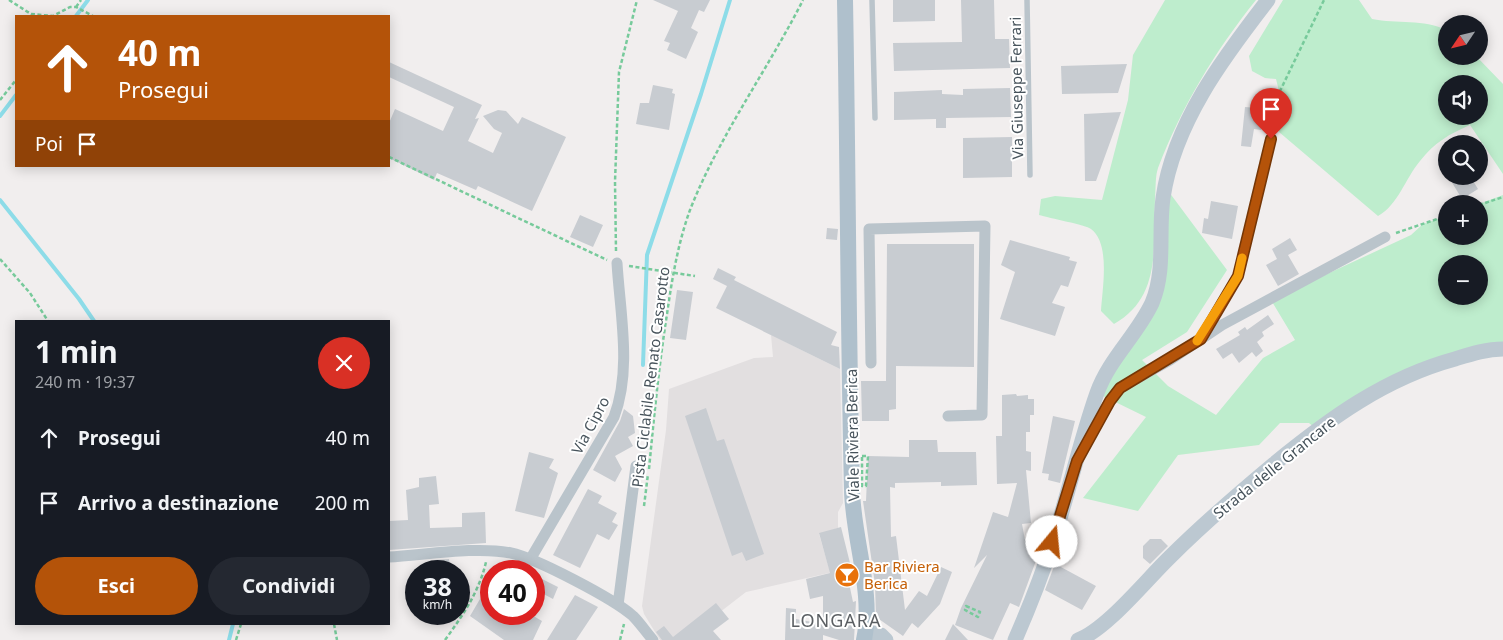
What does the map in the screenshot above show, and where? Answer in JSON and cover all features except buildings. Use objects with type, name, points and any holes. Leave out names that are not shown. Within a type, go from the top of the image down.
[{"type":"main road","name":"Viale Riviera Berica","points":[[845,0],[852,504],[865,593],[865,636]]},
{"type":"street","points":[[1015,640],[1052,542],[1098,391],[1113,360],[1152,302],[1159,278],[1162,200],[1168,172],[1179,139],[1218,67],[1268,0]]},
{"type":"street","points":[[849,229],[985,226],[982,415],[948,416]]},
{"type":"street","name":"Viale Riviera Berica","points":[[868,229],[871,363]]},
{"type":"street","points":[[1077,461],[1110,401],[1120,388],[1222,325],[1384,237]]},
{"type":"street","name":"Via Cipro","points":[[530,558],[614,417],[622,397],[623,365],[617,263]]},
{"type":"street","name":"Strada delle Grancare","points":[[1078,640],[1088,636],[1109,618],[1189,538],[1234,497],[1337,414],[1402,377],[1438,363],[1489,349],[1503,349]]},
{"type":"street","points":[[618,605],[636,466]]},
{"type":"street","points":[[390,557],[488,551],[510,552],[530,558],[618,605],[634,618],[652,640]]},
{"type":"street","points":[[865,636],[881,635],[886,640]]},
{"type":"lane","points":[[872,0],[875,118]]},
{"type":"lane","name":"Via Giuseppe Ferrari","points":[[1027,0],[1030,175]]},
{"type":"lane","points":[[1201,339],[1238,276],[1271,139]]},
{"type":"path","points":[[9,0],[31,14],[42,15]]},
{"type":"path","points":[[55,15],[76,7],[81,0]]},
{"type":"path","points":[[617,263],[614,218],[619,72],[637,0]]},
{"type":"path","name":"Pista Ciclabile Renato Casarotto","points":[[643,511],[673,273],[690,212],[707,172],[783,41],[803,0]]},
{"type":"path","points":[[1271,139],[1280,91],[1324,0]]},
{"type":"path","points":[[76,7],[91,15]]},
{"type":"path","points":[[62,15],[65,10]]},
{"type":"path","points":[[0,100],[15,81]]},
{"type":"path","points":[[390,157],[587,251],[617,263],[636,268],[695,276]]},
{"type":"path","points":[[1488,202],[1503,197]]},
{"type":"path","points":[[1384,237],[1438,219]]},
{"type":"path","points":[[0,259],[30,294],[47,320]]},
{"type":"path","points":[[445,640],[466,611],[482,580],[488,551]]},
{"type":"path","points":[[966,606],[980,612],[978,617],[965,610],[966,606]]},
{"type":"path","points":[[620,640],[625,618]]},
{"type":"path","points":[[236,640],[242,625]]},
{"type":"path","points":[[334,625],[337,640]]},
{"type":"shaded area","points":[[771,335],[840,369],[843,503],[838,512],[838,528],[819,534],[829,568],[850,563],[851,568],[746,592],[684,640],[660,640],[644,614],[642,606],[666,430],[669,389],[754,358],[773,357]]},
{"type":"green space","points":[[1165,0],[1256,0],[1213,59],[1167,145],[1156,175],[1154,251],[1148,285],[1140,300],[1129,313],[1114,324],[1101,311],[1104,268],[1101,245],[1097,236],[1088,227],[1039,215],[1041,199],[1055,196],[1102,200],[1128,100],[1133,55]]},
{"type":"green space","points":[[1283,0],[1359,0],[1372,19],[1429,24],[1438,27],[1438,65],[1485,65],[1503,84],[1503,174],[1488,152],[1488,135],[1477,135],[1470,125],[1451,135],[1438,135],[1438,143],[1415,168],[1391,205],[1378,216],[1279,132],[1280,95],[1276,79],[1265,78],[1252,71],[1249,56]]},
{"type":"green space","points":[[1169,192],[1227,270],[1187,332],[1142,360],[1168,386],[1216,415],[1263,358],[1295,340],[1271,300],[1411,235],[1423,224],[1438,219],[1438,245],[1488,245],[1488,201],[1503,195],[1503,349],[1463,355],[1316,429],[1309,423],[1280,423],[1259,445],[1178,455],[1138,511],[1083,498],[1146,417],[1103,396],[1117,360],[1165,282]]},
{"type":"waterway","points":[[77,15],[88,0]]},
{"type":"waterway","points":[[643,365],[647,255],[701,94],[730,0]]},
{"type":"waterway","points":[[0,116],[15,96]]},
{"type":"waterway","points":[[0,200],[79,299],[93,320]]},
{"type":"waterway","points":[[229,640],[233,625]]},
{"type":"slow traffic","points":[[1197,341],[1201,339],[1238,276],[1242,258]]},
{"type":"place","name":"Bar Riviera Berica","points":[[847,575]]},
{"type":"district","name":"LONGARA","points":[[836,620]]},
{"type":"route","points":[[1052,542],[1077,461],[1110,401],[1120,388],[1170,360],[1201,339],[1238,276],[1271,139]]}]
